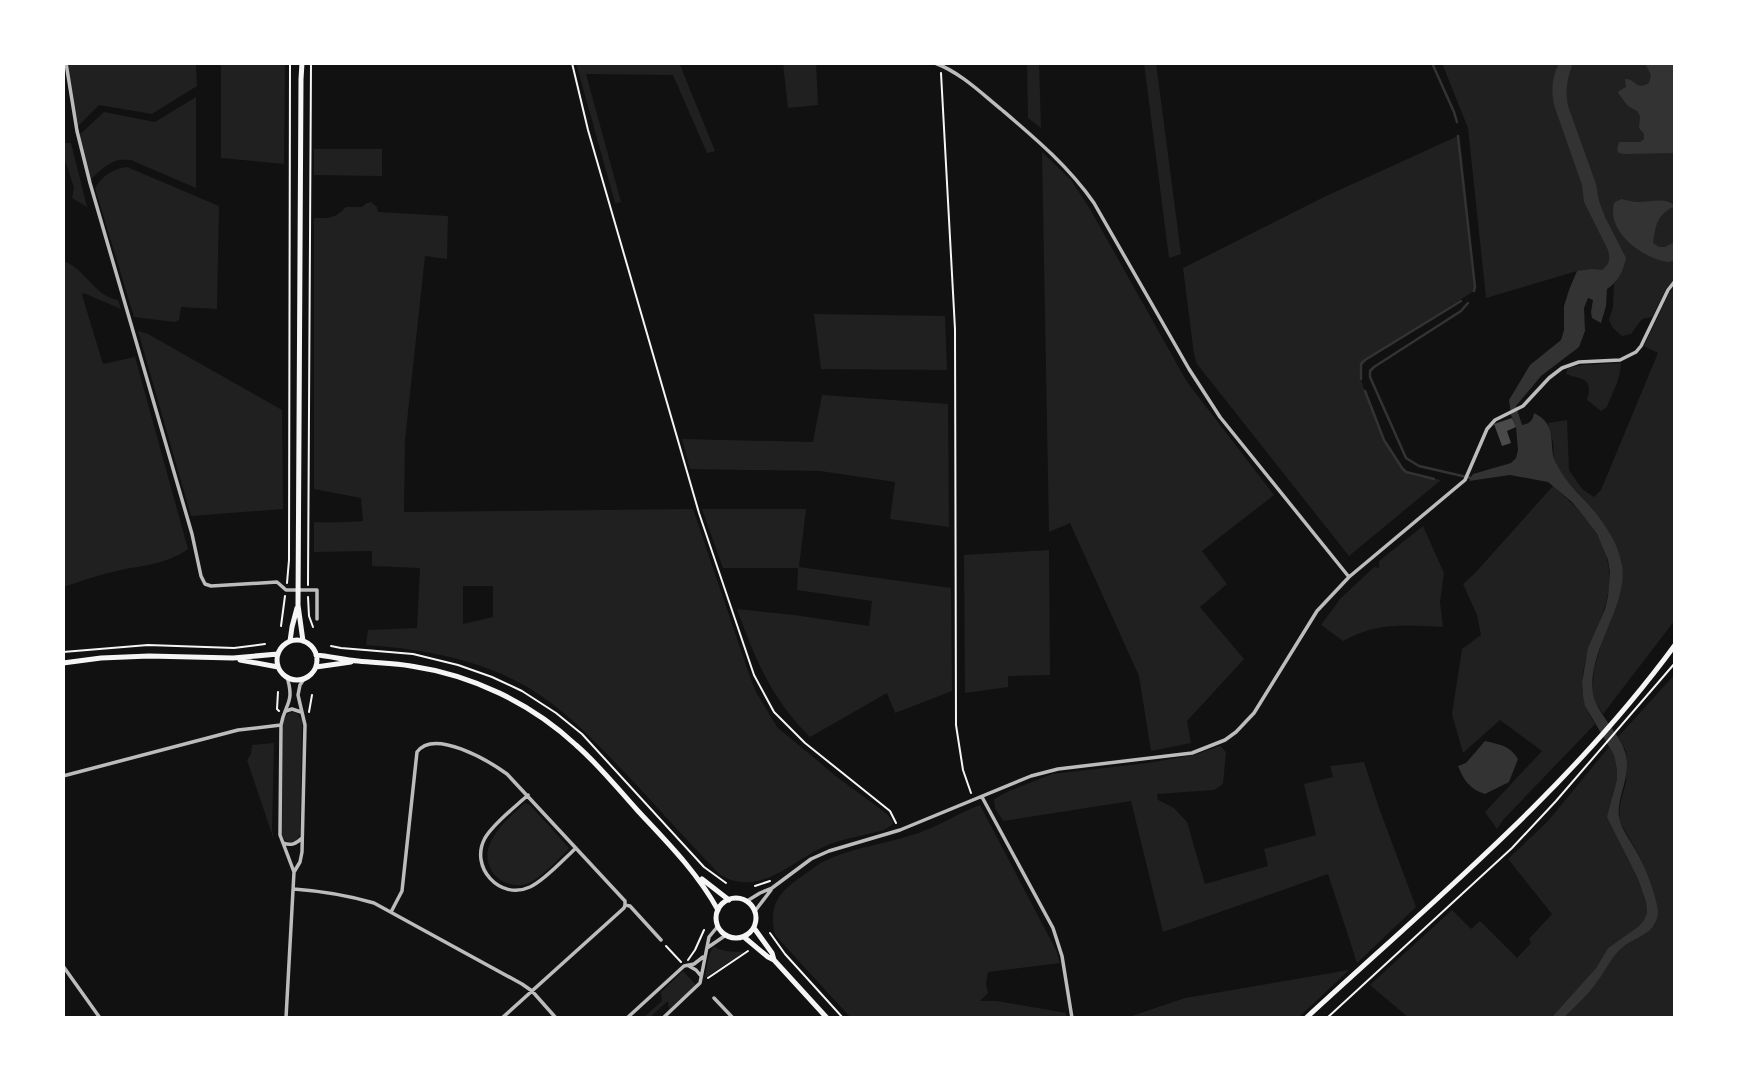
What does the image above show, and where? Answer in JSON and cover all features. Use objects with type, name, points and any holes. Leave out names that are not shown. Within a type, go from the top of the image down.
[{"type":"main road","points":[[300,63],[298,605],[303,641]]},
{"type":"main road","points":[[278,667],[278,654],[290,641],[298,605]]},
{"type":"main road","points":[[233,658],[278,667],[287,677],[298,680],[313,672],[316,655],[314,649],[303,641],[290,641]]},
{"type":"main road","points":[[1306,1018],[1549,793],[1615,720],[1675,645]]},
{"type":"main road","points":[[63,663],[101,658],[233,658],[278,654]]},
{"type":"main road","points":[[316,655],[358,662],[412,666],[454,675],[517,702],[550,723],[576,745],[604,772],[697,875],[729,900]]},
{"type":"main road","points":[[316,667],[358,662]]},
{"type":"main road","points":[[697,875],[718,909]]},
{"type":"main road","points":[[729,900],[747,901],[757,918],[754,928],[744,937],[732,938],[726,935],[716,920],[718,909],[729,900]]},
{"type":"main road","points":[[754,928],[774,960]]},
{"type":"main road","points":[[744,937],[774,960],[827,1018]]},
{"type":"street","points":[[66,63],[77,131],[90,183],[192,534],[201,576],[205,584],[211,586],[277,582],[286,590],[317,590],[317,619]]},
{"type":"street","points":[[935,63],[961,76],[1040,143],[1080,184],[1094,203],[1189,369],[1220,417],[1349,577]]},
{"type":"street","points":[[747,901],[772,888],[811,859],[828,851],[900,830],[1031,776],[1049,771],[1192,753],[1225,740],[1254,713],[1317,611],[1349,577],[1465,480],[1487,429],[1495,420],[1523,406],[1562,368],[1579,362],[1620,360],[1636,352],[1675,281]]},
{"type":"street","points":[[286,1018],[294,889],[294,872],[280,835],[281,725],[291,694],[287,677]]},
{"type":"street","points":[[294,872],[300,862],[303,837],[304,718],[298,695],[304,678]]},
{"type":"street","points":[[286,711],[292,709],[302,712]]},
{"type":"street","points":[[63,776],[238,730],[281,725]]},
{"type":"street","points":[[391,912],[402,891],[419,749],[435,745],[459,748],[474,754],[507,774],[625,901],[625,905]]},
{"type":"street","points":[[528,795],[491,830],[483,842],[481,861],[490,879],[506,889],[530,887],[576,848]]},
{"type":"street","points":[[982,797],[1053,928],[1062,957],[1072,1018]]},
{"type":"street","points":[[283,843],[292,845],[303,837]]},
{"type":"street","points":[[755,911],[772,888]]},
{"type":"street","points":[[294,889],[352,896],[373,903],[522,984],[532,991],[556,1018]]},
{"type":"street","points":[[625,905],[630,906],[661,940]]},
{"type":"street","points":[[502,1018],[625,905]]},
{"type":"street","points":[[663,1018],[701,980],[709,937],[718,926]]},
{"type":"street","points":[[706,950],[726,935]]},
{"type":"street","points":[[627,1018],[687,966],[698,962],[704,956]]},
{"type":"street","points":[[63,966],[100,1018]]},
{"type":"street","points":[[687,966],[696,970],[701,980]]},
{"type":"street","points":[[715,998],[733,1018]]},
{"type":"path","points":[[281,626],[289,560],[290,63]]},
{"type":"path","points":[[311,63],[308,590],[309,616],[313,627]]},
{"type":"path","points":[[572,63],[588,130],[699,513],[754,675],[774,712],[805,743],[890,811],[900,830]]},
{"type":"path","points":[[941,65],[955,329],[956,725],[962,770],[974,800]]},
{"type":"path","points":[[63,652],[148,645],[234,649],[265,644]]},
{"type":"path","points":[[331,646],[413,654],[458,664],[522,691],[582,734],[704,867],[726,883]]},
{"type":"path","points":[[1326,1018],[1512,848],[1675,663]]},
{"type":"path","points":[[278,692],[277,709],[282,716]]},
{"type":"path","points":[[304,718],[309,712],[312,695]]},
{"type":"path","points":[[661,940],[687,966],[704,930]]},
{"type":"path","points":[[770,933],[785,954],[843,1018]]},
{"type":"path","points":[[701,980],[747,951]]},
{"type":"shaded area","points":[[67,63],[285,63],[284,164],[221,158],[221,65],[196,65],[197,86],[152,114],[99,105],[77,127]]},
{"type":"shaded area","points":[[576,63],[680,65],[715,151],[707,153],[673,75],[586,74],[621,202],[615,203]]},
{"type":"shaded area","points":[[783,63],[816,63],[818,105],[788,108]]},
{"type":"shaded area","points":[[1027,63],[1039,63],[1041,128],[1028,118]]},
{"type":"shaded area","points":[[1144,63],[1156,63],[1181,254],[1169,258]]},
{"type":"shaded area","points":[[1442,63],[1675,63],[1675,278],[1666,289],[1652,317],[1642,319],[1631,334],[1622,336],[1609,320],[1613,307],[1614,284],[1621,272],[1577,271],[1486,298],[1468,128]]},
{"type":"shaded area","points":[[1559,63],[1573,63],[1567,84],[1568,106],[1605,217],[1626,258],[1620,275],[1607,289],[1601,323],[1592,318],[1593,300],[1588,298],[1584,308],[1585,331],[1579,347],[1541,376],[1516,406],[1522,425],[1530,422],[1534,413],[1546,422],[1551,433],[1554,459],[1568,482],[1604,524],[1621,560],[1623,576],[1620,593],[1596,660],[1593,694],[1627,758],[1619,817],[1646,872],[1658,910],[1651,929],[1619,951],[1593,987],[1564,1018],[1551,1018],[1596,968],[1608,948],[1639,926],[1647,913],[1638,879],[1607,817],[1617,779],[1614,755],[1585,706],[1583,696],[1582,682],[1588,648],[1608,596],[1608,560],[1597,534],[1585,518],[1572,502],[1548,482],[1510,475],[1469,481],[1473,474],[1511,463],[1516,458],[1516,427],[1509,400],[1530,365],[1561,340],[1564,330],[1564,306],[1577,271],[1602,270],[1609,260],[1607,248],[1584,202],[1582,185],[1554,105],[1553,84]]},
{"type":"shaded area","points":[[1645,63],[1675,63],[1675,153],[1625,154],[1617,150],[1619,142],[1640,142],[1644,139],[1639,128],[1640,116],[1618,93],[1626,87],[1625,79],[1641,86],[1649,83],[1651,75]]},
{"type":"shaded area","points":[[196,97],[196,188],[125,159],[105,167],[91,179],[78,136],[104,112],[155,122]]},
{"type":"shaded area","points":[[1458,136],[1474,291],[1365,360],[1361,372],[1361,380],[1380,431],[1401,467],[1412,475],[1441,480],[1349,556],[1197,364],[1183,268],[1324,197]]},
{"type":"shaded area","points":[[63,143],[71,143],[87,207],[72,198],[74,188],[66,163],[63,162]]},
{"type":"shaded area","points":[[314,149],[382,149],[382,176],[314,175]]},
{"type":"shaded area","points":[[1042,152],[1071,180],[1090,209],[1187,382],[1274,495],[1202,551],[1227,584],[1200,607],[1244,659],[1187,721],[1191,743],[1151,751],[1139,676],[1070,523],[1049,532]]},
{"type":"shaded area","points":[[127,167],[219,206],[217,309],[181,307],[179,320],[175,322],[134,317],[95,188],[108,174]]},
{"type":"shaded area","points":[[1621,199],[1637,202],[1663,201],[1675,206],[1658,220],[1653,243],[1665,247],[1675,242],[1675,260],[1666,262],[1650,257],[1626,239],[1619,231],[1613,213],[1614,203]]},
{"type":"shaded area","points":[[371,202],[378,212],[448,216],[447,259],[425,256],[405,440],[404,512],[693,509],[750,677],[777,727],[887,814],[893,824],[884,830],[830,844],[763,880],[734,881],[719,874],[632,780],[544,697],[510,678],[471,663],[408,649],[366,645],[368,630],[417,628],[420,568],[372,566],[372,551],[314,552],[314,522],[363,521],[361,498],[314,489],[314,218],[332,217],[346,207],[362,207]],"holes":[[[463,586],[493,586],[493,617],[463,624]]]},
{"type":"shaded area","points":[[63,261],[78,269],[102,293],[118,300],[121,309],[84,293],[82,295],[103,364],[135,357],[188,549],[164,561],[63,587]]},
{"type":"shaded area","points":[[1675,286],[1675,620],[1603,714],[1592,692],[1594,669],[1612,618],[1622,562],[1610,534],[1559,469],[1554,459],[1548,423],[1567,420],[1569,470],[1582,489],[1594,497],[1601,490],[1658,353],[1644,346],[1669,293]]},
{"type":"shaded area","points":[[814,314],[945,316],[947,370],[821,369]]},
{"type":"shaded area","points":[[138,331],[148,334],[282,410],[283,509],[191,516]]},
{"type":"shaded area","points":[[1621,363],[1616,386],[1607,407],[1601,411],[1587,400],[1589,387],[1585,380],[1566,374],[1568,368],[1582,365]]},
{"type":"shaded area","points":[[822,395],[948,404],[949,527],[890,519],[895,482],[820,471],[690,469],[682,439],[813,442]]},
{"type":"shaded area","points":[[1553,486],[1594,530],[1608,563],[1606,604],[1585,663],[1582,682],[1585,703],[1595,724],[1497,829],[1485,812],[1542,751],[1500,720],[1463,753],[1452,714],[1462,649],[1481,635],[1477,615],[1463,584]]},
{"type":"shaded area","points":[[702,509],[806,509],[799,567],[951,588],[952,691],[895,713],[887,693],[810,737],[785,708],[766,678],[737,609],[869,626],[872,601],[797,590],[798,568],[723,568]]},
{"type":"shaded area","points":[[1423,526],[1444,573],[1440,602],[1443,627],[1380,628],[1343,641],[1321,625],[1340,599],[1374,567],[1379,568],[1379,561]]},
{"type":"shaded area","points":[[1049,550],[1050,675],[1008,676],[1008,687],[965,693],[964,555]]},
{"type":"shaded area","points":[[1675,674],[1675,1018],[1564,1018],[1597,982],[1611,959],[1624,946],[1655,925],[1658,910],[1641,859],[1619,820],[1627,761],[1626,751],[1618,737]]},
{"type":"shaded area","points":[[293,712],[298,714],[302,721],[300,834],[297,840],[289,842],[282,833],[283,722],[286,715]]},
{"type":"shaded area","points":[[1485,741],[1508,748],[1518,759],[1509,782],[1485,794],[1468,784],[1458,766],[1466,763]]},
{"type":"shaded area","points":[[274,743],[274,840],[247,760],[252,745]]},
{"type":"shaded area","points":[[1220,746],[1226,752],[1223,784],[1214,790],[1157,794],[1158,800],[1174,808],[1187,822],[1205,884],[1268,866],[1264,849],[1316,835],[1304,784],[1333,777],[1330,766],[1364,762],[1416,907],[1357,963],[1328,874],[1163,932],[1131,801],[1003,821],[995,808],[994,799],[1052,774],[1148,763],[1194,755]]},
{"type":"shaded area","points":[[1609,747],[1617,770],[1612,797],[1620,843],[1638,879],[1647,913],[1639,926],[1608,948],[1596,968],[1551,1018],[1409,1018],[1370,985],[1452,910],[1471,929],[1480,921],[1517,958],[1531,943],[1529,939],[1552,914],[1508,859],[1548,821]]},
{"type":"shaded area","points":[[525,803],[530,805],[569,848],[534,880],[520,885],[511,884],[503,881],[491,870],[488,853],[497,832]]},
{"type":"shaded area","points":[[980,805],[1057,952],[1060,963],[988,972],[988,993],[980,1001],[997,1001],[1066,1013],[1067,1018],[851,1018],[775,935],[773,915],[777,900],[793,883],[831,858],[921,832]]},
{"type":"shaded area","points":[[714,946],[724,951],[744,952],[705,978],[709,957]]},
{"type":"shaded area","points":[[1349,970],[1298,1018],[1126,1018],[1185,998]]},
{"type":"shaded area","points":[[683,971],[696,985],[669,1009],[668,1001],[649,1018],[643,1018],[662,1001],[661,992]]},
{"type":"building","points":[[1512,418],[1516,427],[1507,431],[1511,443],[1502,446],[1494,424]]},
{"type":"waterway","points":[[1432,63],[1457,122]]},
{"type":"waterway","points":[[1458,136],[1474,291]]},
{"type":"waterway","points":[[1361,379],[1361,364],[1365,360],[1461,301]]},
{"type":"waterway","points":[[1468,303],[1461,311],[1374,367],[1370,371],[1370,377],[1406,458],[1419,466],[1471,478]]},
{"type":"waterway","points":[[1365,391],[1384,440],[1402,468],[1406,472],[1434,479]]}]
